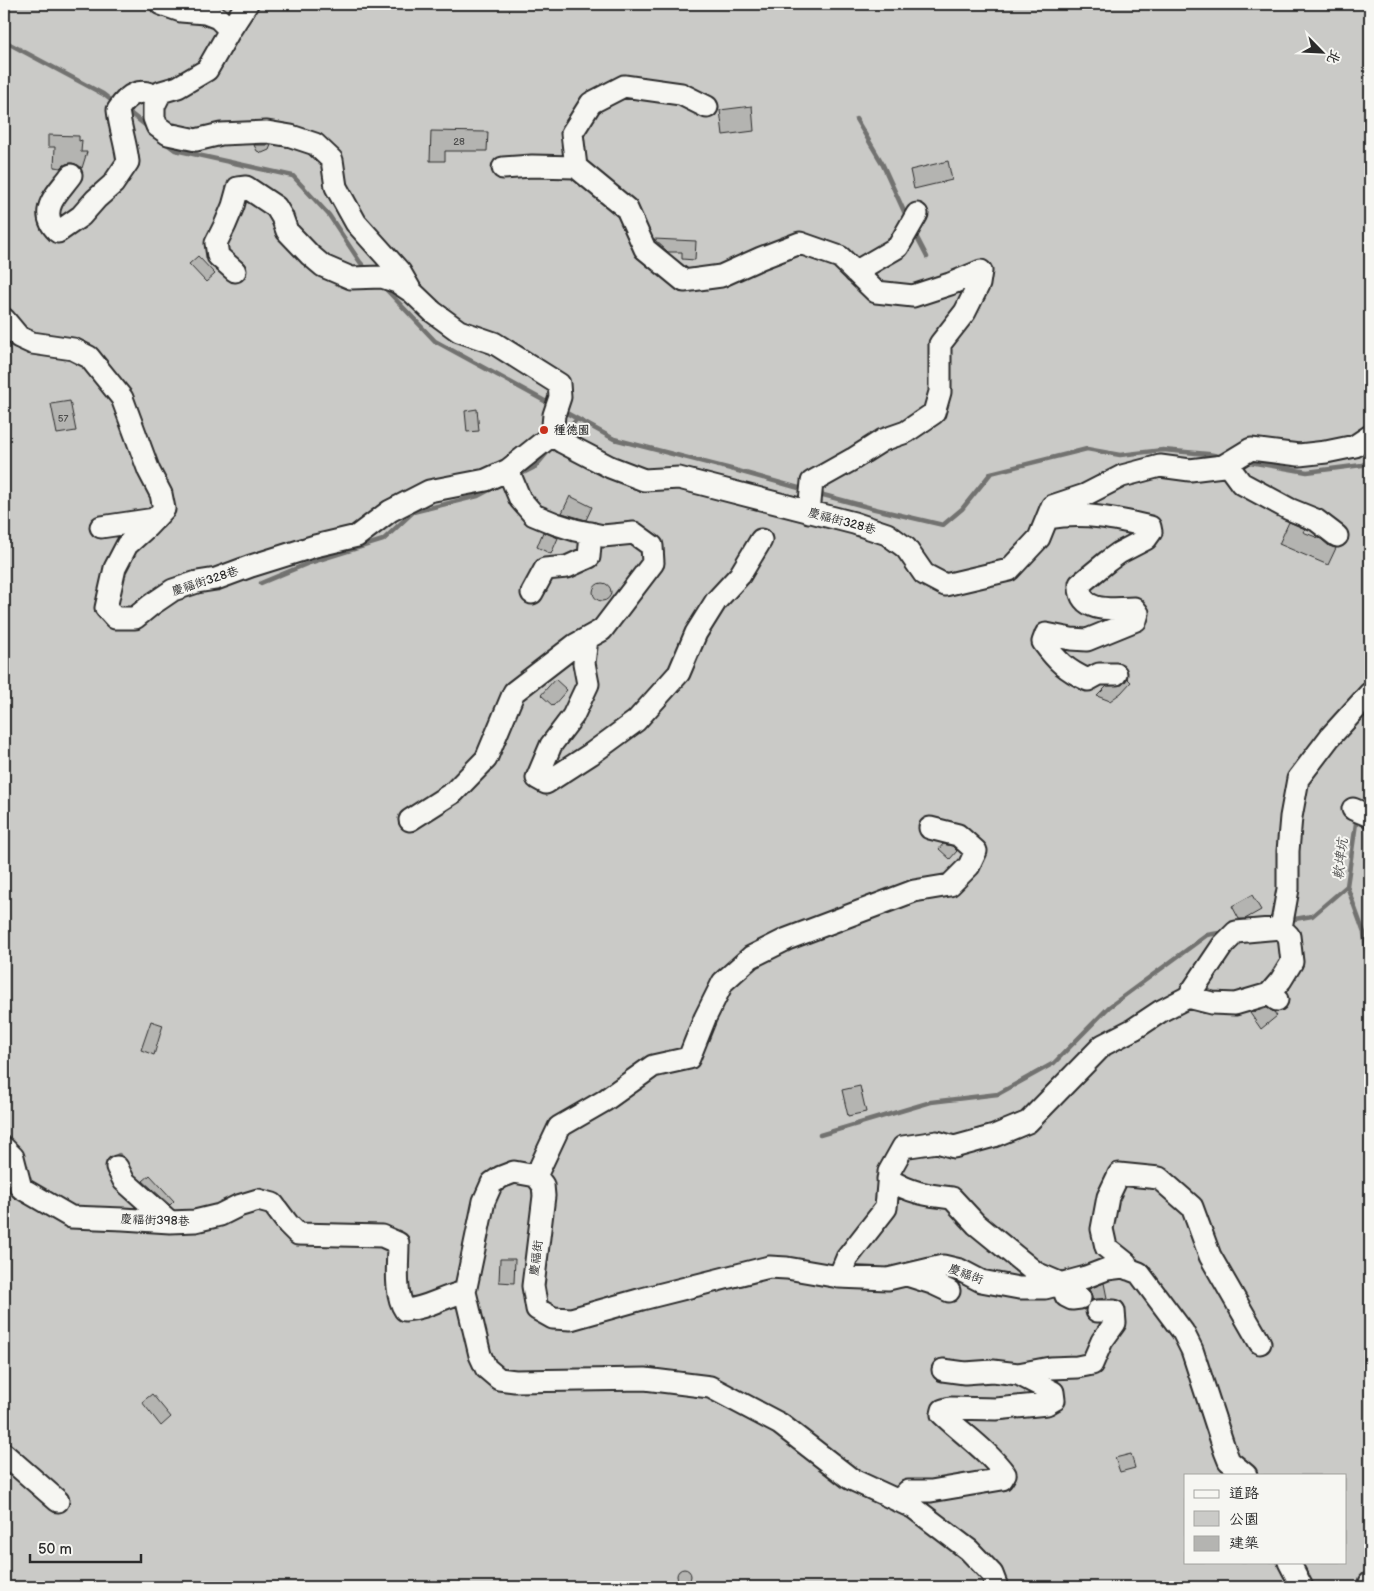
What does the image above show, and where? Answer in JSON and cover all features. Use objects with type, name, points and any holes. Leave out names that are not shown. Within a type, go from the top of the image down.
[{"type":"street","points":[[148,4],[155,6],[161,4],[180,12],[205,13],[218,18],[230,30]]},
{"type":"street","points":[[247,4],[207,70],[178,87],[161,92],[154,106],[154,118],[157,126],[168,134],[196,140],[221,134],[267,132],[291,136],[315,144],[332,160],[336,187],[356,223],[400,272],[411,291]]},
{"type":"street","points":[[576,168],[572,133],[592,103],[624,86],[681,94],[707,107]]},
{"type":"street","points":[[72,175],[56,195],[49,209],[51,223],[58,232],[81,216],[113,184],[128,162],[127,149],[123,141],[122,105],[137,92],[150,92],[158,98]]},
{"type":"street","points":[[503,168],[532,166],[576,168],[627,209],[645,249],[684,281],[721,276],[800,243],[840,257],[876,292],[913,296],[950,284],[981,271],[979,284],[966,312],[940,344],[940,392],[934,413],[906,432],[883,440],[853,459],[811,498]]},
{"type":"street","points":[[235,271],[218,256],[216,243],[233,206],[238,188],[246,187],[276,207],[287,231],[323,266],[351,278],[374,277],[396,282],[411,291],[433,312],[459,331],[494,343],[559,384],[557,425]]},
{"type":"street","points":[[855,272],[898,247],[916,214]]},
{"type":"street","name":"慶福街328巷","points":[[4,319],[19,337],[32,343],[73,349],[89,357],[122,398],[149,471],[161,494],[164,509],[147,528],[126,545],[115,568],[106,608],[115,618],[135,618],[173,590],[198,582],[216,579],[315,546],[357,536],[390,511],[430,491],[510,476],[557,425],[610,467],[644,480],[679,478],[811,498],[854,523],[887,534],[906,548],[924,574],[945,585],[1009,570],[1039,538],[1052,506],[1085,495],[1122,476],[1160,466],[1190,470],[1223,466],[1251,449],[1298,455],[1326,452],[1355,446],[1370,436]]},
{"type":"street","points":[[1235,459],[1241,483],[1289,509],[1316,520],[1337,536]]},
{"type":"street","points":[[410,820],[454,792],[486,759],[514,692],[575,645],[602,630],[653,563],[652,546],[634,533],[603,536],[575,530],[534,515],[520,500],[510,476]]},
{"type":"street","points":[[1048,518],[1077,514],[1098,516],[1150,527],[1151,532],[1146,539],[1119,553],[1080,584],[1080,592],[1086,602],[1096,608],[1134,608],[1138,613],[1136,620],[1087,640],[1071,640],[1046,634],[1043,642],[1070,672],[1088,680],[1099,674],[1116,674]]},
{"type":"street","points":[[101,527],[155,519]]},
{"type":"street","points":[[532,593],[545,569],[567,567],[589,557],[591,533]]},
{"type":"street","points":[[586,639],[584,663],[588,684],[573,716],[551,745],[537,778],[546,783],[591,754],[636,721],[679,673],[696,633],[716,600],[740,575],[760,540]]},
{"type":"street","points":[[1281,928],[1288,889],[1289,834],[1298,779],[1330,737],[1370,693]]},
{"type":"street","points":[[930,828],[958,835],[976,851],[969,866],[950,885],[914,891],[787,939],[751,957],[723,982],[705,1018],[689,1058],[653,1066],[604,1101],[560,1127],[536,1176],[514,1172],[501,1177],[492,1184],[484,1201],[465,1292],[480,1355],[486,1368],[499,1379],[515,1381],[645,1379],[710,1387],[780,1424],[851,1479],[914,1508],[969,1550],[992,1574],[997,1587]]},
{"type":"street","points":[[839,1277],[846,1258],[886,1208],[889,1172],[903,1147],[937,1142],[954,1147],[994,1136],[1028,1122],[1103,1045],[1188,997],[1223,945],[1236,932],[1281,928]]},
{"type":"street","points":[[1188,997],[1212,1003],[1235,1004],[1273,997],[1292,962],[1289,936],[1281,928]]},
{"type":"street","name":"慶福街398巷","points":[[4,1148],[13,1157],[21,1188],[71,1217],[170,1222],[196,1221],[220,1215],[238,1206],[258,1200],[273,1204],[298,1234],[382,1236],[398,1243],[399,1302],[404,1310],[418,1310],[451,1294],[465,1292]]},
{"type":"street","points":[[117,1167],[124,1181],[170,1222]]},
{"type":"street","points":[[1245,1474],[1229,1461],[1192,1350],[1183,1332],[1139,1272],[1128,1269],[1126,1263],[1106,1247],[1102,1229],[1108,1197],[1119,1174],[1159,1178],[1192,1207],[1210,1256],[1260,1344]]},
{"type":"street","name":"慶福街","points":[[536,1176],[543,1185],[544,1196],[533,1286],[536,1308],[553,1318],[571,1319],[642,1298],[769,1267],[787,1268],[839,1277],[888,1279],[943,1266],[960,1270],[981,1281],[1019,1288],[1045,1288],[1107,1269],[1123,1267],[1128,1269]]},
{"type":"street","points":[[888,1179],[900,1186],[925,1195],[952,1198],[976,1224],[1036,1273],[1062,1284],[1066,1296],[1072,1299],[1080,1298]]},
{"type":"street","points":[[907,1275],[949,1291]]},
{"type":"street","points":[[943,1370],[965,1373],[993,1371],[1018,1374],[1050,1368],[1077,1367],[1092,1364],[1102,1340],[1115,1323],[1114,1311],[1098,1311]]},
{"type":"street","points":[[898,1501],[908,1491],[931,1491],[1002,1479],[1005,1474],[1000,1467],[972,1439],[942,1414],[943,1410],[950,1408],[996,1409],[1047,1404],[1054,1400],[1053,1392],[1018,1374]]},
{"type":"street","points":[[4,1454],[58,1501]]},
{"type":"street","points":[[1290,1564],[1302,1587]]},
{"type":"street","points":[[1369,1587],[1370,1583]]},
{"type":"green space","points":[[4,4],[1370,4],[1370,1587],[4,1587]]},
{"type":"building","points":[[752,106],[754,131],[723,135],[720,110]]},
{"type":"building","points":[[431,131],[488,132],[487,151],[445,151],[445,161],[430,161]]},
{"type":"building","points":[[48,135],[79,136],[79,141],[82,140],[81,152],[87,152],[82,168],[72,163],[66,164],[61,168],[54,167],[55,147],[48,147]]},
{"type":"building","points":[[254,145],[271,145],[269,150],[262,153],[257,151]]},
{"type":"building","points":[[948,161],[952,180],[914,189],[910,170]]},
{"type":"building","points":[[654,239],[696,241],[695,260],[682,259],[682,252],[668,252]]},
{"type":"building","points":[[198,256],[215,274],[206,282],[189,264]]},
{"type":"building","points":[[70,401],[76,431],[57,434],[51,404]]},
{"type":"building","points":[[477,409],[479,431],[467,432],[465,411]]},
{"type":"building","points":[[570,496],[592,507],[586,520],[562,513]]},
{"type":"building","points":[[1289,522],[1305,529],[1303,532],[1321,539],[1329,546],[1336,548],[1328,565],[1279,544]]},
{"type":"building","points":[[543,532],[558,538],[551,554],[537,547]]},
{"type":"building","points":[[602,583],[608,586],[611,592],[608,598],[602,601],[596,598],[593,592],[596,586]]},
{"type":"building","points":[[1127,678],[1131,682],[1110,701],[1097,696],[1107,686],[1122,685]]},
{"type":"building","points":[[555,679],[567,690],[553,706],[541,695]]},
{"type":"building","points":[[943,844],[952,846],[957,851],[950,859],[939,849]]},
{"type":"building","points":[[1252,895],[1261,910],[1245,919],[1239,919],[1232,906]]},
{"type":"building","points":[[1267,1008],[1277,1016],[1261,1029],[1250,1013]]},
{"type":"building","points":[[151,1021],[163,1025],[154,1055],[141,1050]]},
{"type":"building","points":[[860,1086],[866,1112],[848,1116],[842,1090]]},
{"type":"building","points":[[150,1175],[174,1201],[170,1205],[143,1181]]},
{"type":"building","points":[[500,1259],[515,1259],[514,1283],[499,1282]]},
{"type":"building","points":[[1104,1283],[1107,1298],[1092,1300],[1089,1289]]},
{"type":"building","points":[[152,1394],[171,1417],[161,1426],[142,1402]]},
{"type":"building","points":[[1131,1454],[1135,1468],[1120,1472],[1115,1458]]},
{"type":"building","points":[[684,1569],[689,1571],[691,1576],[689,1581],[684,1583],[679,1581],[677,1576],[679,1571]]},
{"type":"waterway","points":[[4,41],[103,94],[116,104]]},
{"type":"waterway","points":[[125,109],[150,129]]},
{"type":"waterway","points":[[856,119],[882,163],[907,218]]},
{"type":"waterway","points":[[163,141],[175,150],[293,176],[329,215],[368,271]]},
{"type":"waterway","points":[[914,232],[927,257]]},
{"type":"waterway","points":[[382,285],[435,341],[552,405]]},
{"type":"waterway","points":[[563,411],[614,439],[806,490]]},
{"type":"waterway","points":[[563,435],[577,419]]},
{"type":"waterway","points":[[517,476],[535,467],[551,448]]},
{"type":"waterway","points":[[816,493],[943,525],[962,509],[991,473],[1087,449],[1120,455],[1163,450],[1224,457]]},
{"type":"waterway","points":[[1244,461],[1307,472],[1362,465],[1370,461]]},
{"type":"waterway","points":[[261,583],[309,563],[383,540],[413,512],[478,496],[493,488]]},
{"type":"waterway","name":"軟埤坑","points":[[1363,806],[1370,800]]},
{"type":"waterway","name":"軟埤坑","points":[[1357,816],[1347,886],[1364,933],[1370,984]]},
{"type":"waterway","points":[[1289,920],[1312,916],[1347,886]]},
{"type":"waterway","points":[[820,1135],[931,1102],[998,1094],[1054,1063],[1109,1007],[1207,935],[1225,932]]},
{"type":"waterway","points":[[108,1162],[119,1155]]},
{"type":"place","name":"種德園","points":[[544,430]]}]
